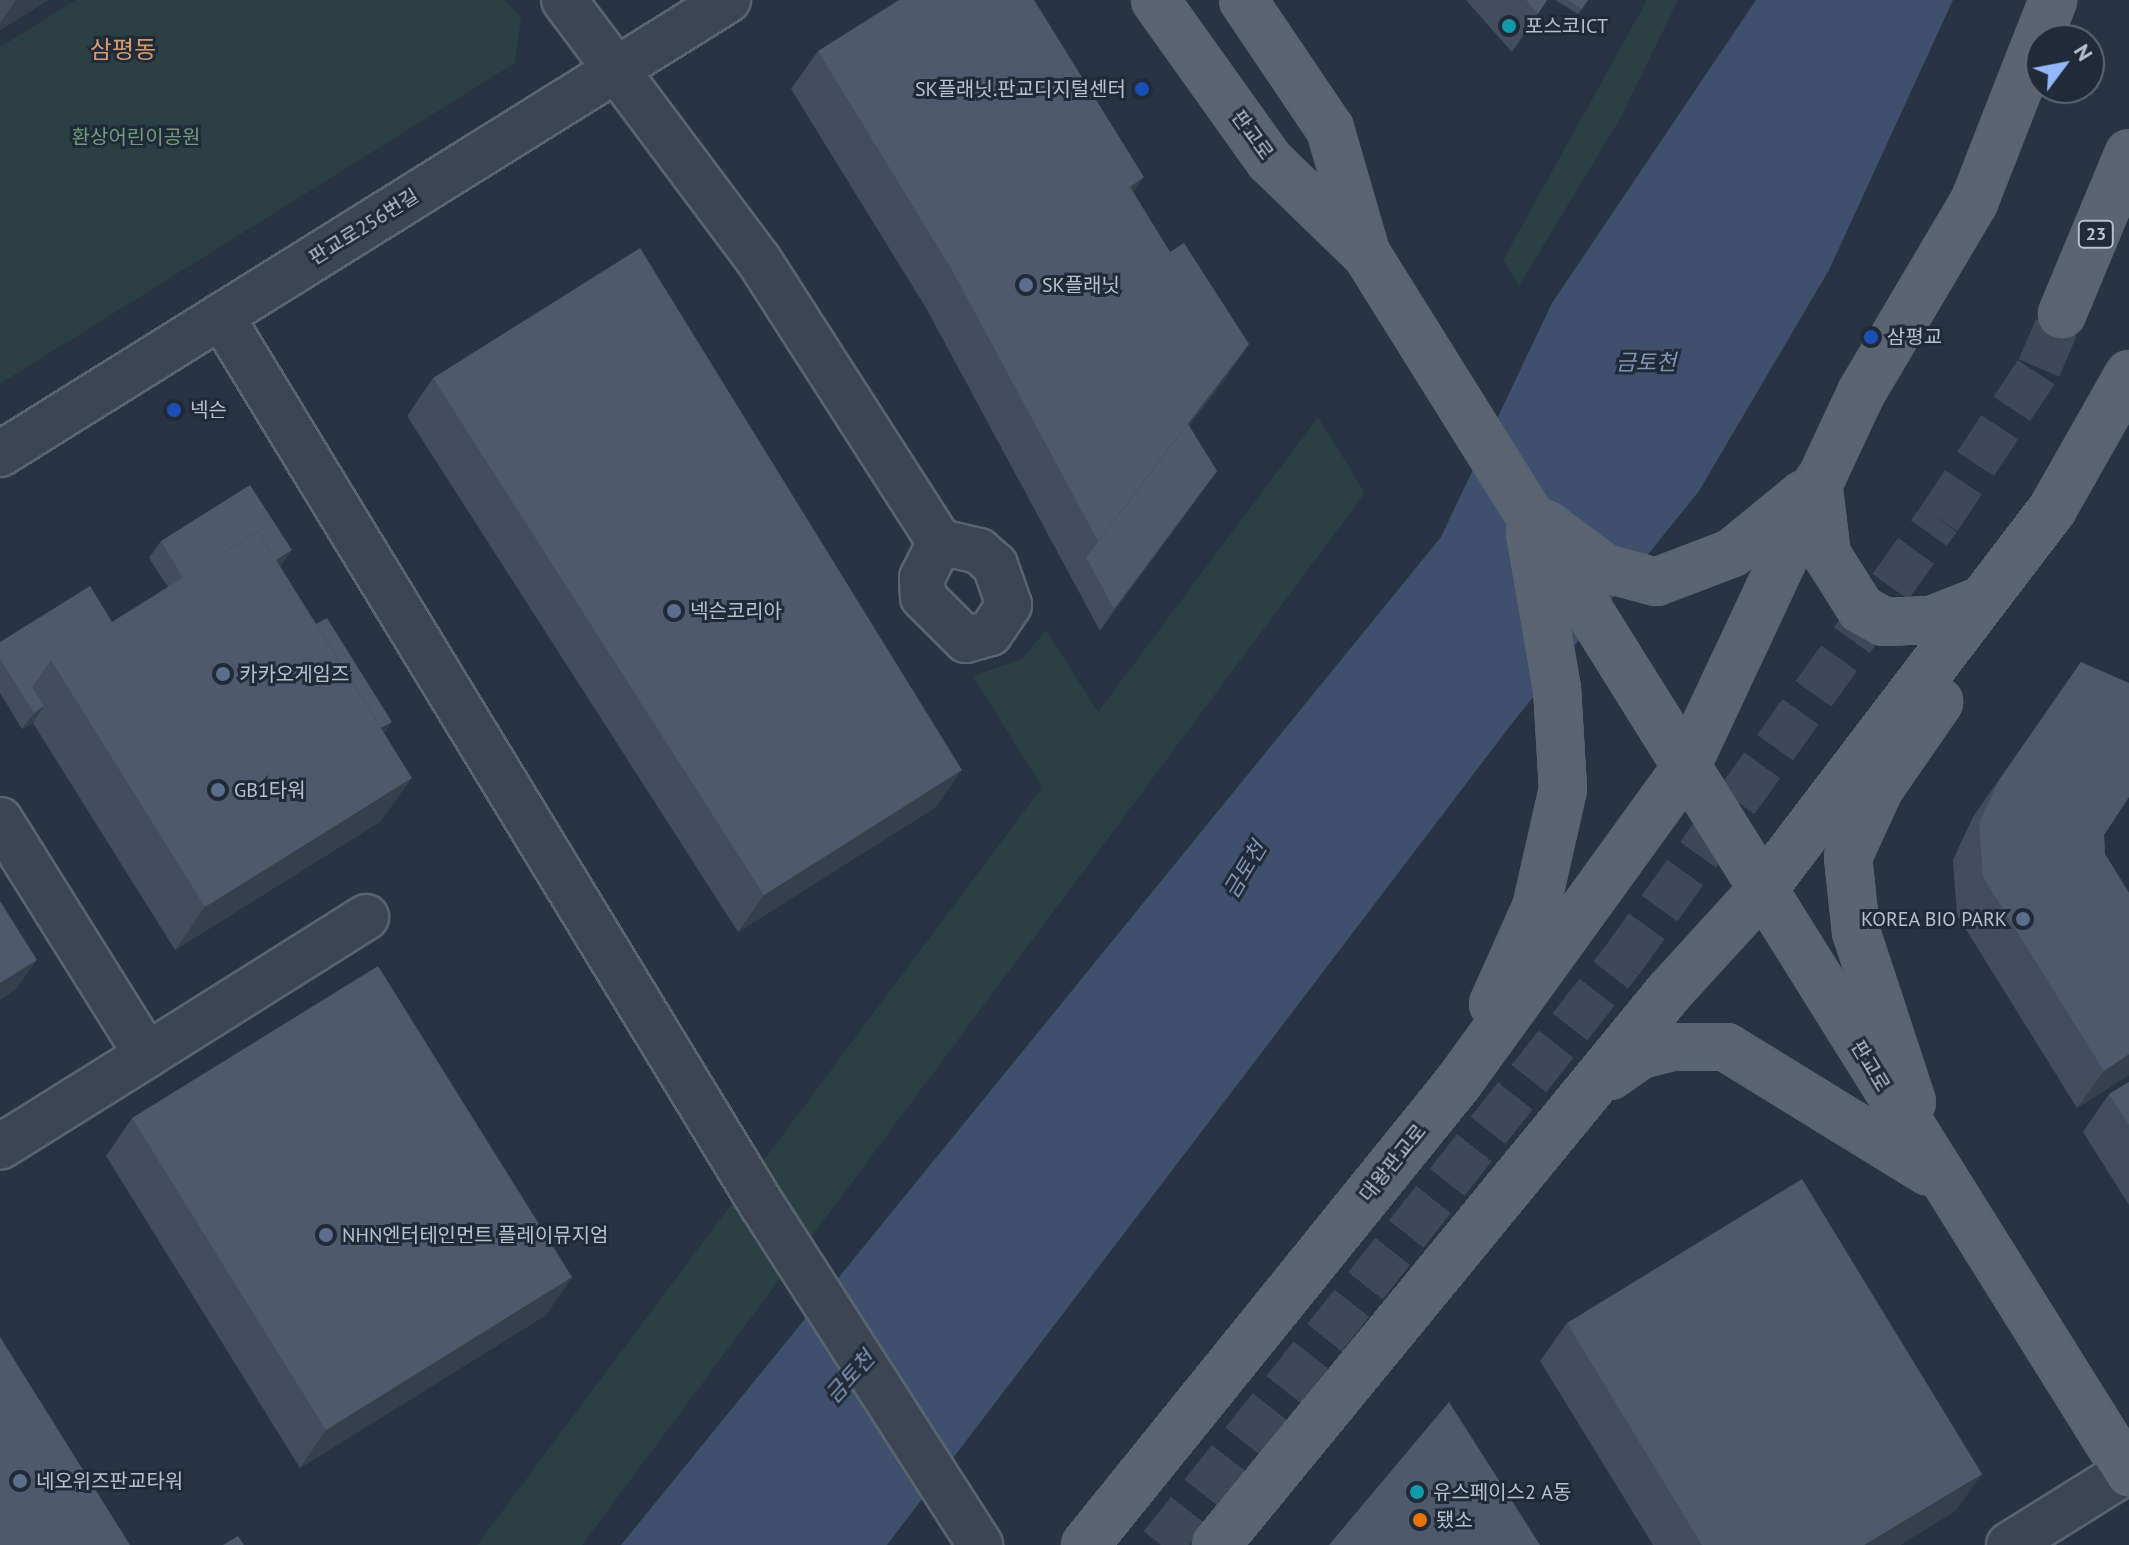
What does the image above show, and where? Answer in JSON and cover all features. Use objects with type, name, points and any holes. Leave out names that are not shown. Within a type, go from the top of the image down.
[{"type":"main road","name":"판교로","points":[[1155,0],[1270,161],[1367,255],[1685,769],[1763,889],[1937,1178],[2128,1472]]},
{"type":"main road","name":"판교로","points":[[1243,0],[1330,129],[1367,255]]},
{"type":"main road","name":"대왕판교로","points":[[1085,1545],[1458,1083],[1685,769],[1861,393],[1974,202],[2053,0]]},
{"type":"main road","name":"23","points":[[2062,314],[2129,153]]},
{"type":"main road","points":[[1216,1545],[1586,1093],[1763,889],[2053,508],[2129,374]]},
{"type":"main road","points":[[1526,510],[1604,568],[1656,582],[1732,553],[1818,482]]},
{"type":"main road","points":[[1818,482],[1827,555],[1861,609],[1884,622],[1932,620],[1980,601]]},
{"type":"main road","points":[[1458,1083],[1536,908],[1559,822],[1557,689],[1526,510]]},
{"type":"main road","points":[[1937,1178],[1856,932],[1848,857],[1879,789],[1960,672],[1980,601]]},
{"type":"main road","points":[[1586,1093],[1640,1055],[1702,1043],[1726,1047],[1937,1178]]},
{"type":"street","points":[[564,0],[620,66],[758,259],[940,542]]},
{"type":"street","name":"판교로256번길","points":[[0,454],[728,0]]},
{"type":"street","points":[[221,316],[762,1205],[980,1545]]},
{"type":"street","points":[[0,820],[147,1055]]},
{"type":"street","points":[[0,1147],[366,917]]},
{"type":"street","points":[[2009,1545],[2128,1472]]},
{"type":"green space","name":"환상어린이공원","points":[[76,0],[505,0],[521,18],[515,63],[0,384],[0,47]]},
{"type":"green space","points":[[1647,0],[1678,0],[1621,117],[1519,286],[1503,260]]},
{"type":"green space","points":[[1318,417],[1365,493],[582,1545],[477,1545],[1042,787],[973,676],[1022,659],[1046,630],[1098,712]]},
{"type":"water","name":"금토천","points":[[1756,0],[1953,0],[1829,270],[1699,491],[1510,726],[887,1545],[621,1545],[1441,537],[1552,303]]},
{"type":"building","name":"SK플래닛","points":[[899,0],[1034,0],[1144,177],[1130,187],[1170,252],[1184,243],[1249,344],[1098,541],[952,270],[818,51]]},
{"type":"building","points":[[1526,0],[1547,0],[1538,14]]},
{"type":"building","points":[[1568,0],[1588,0],[1582,9]]},
{"type":"building","name":"넥슨코리아","points":[[640,248],[962,770],[764,895],[433,378]]},
{"type":"building","points":[[1188,424],[1217,471],[1114,609],[1086,557]]},
{"type":"building","points":[[250,485],[292,550],[276,560],[258,531],[183,578],[161,541]]},
{"type":"building","name":"GB1타워","points":[[258,531],[412,778],[205,907],[51,660]]},
{"type":"building","points":[[90,586],[112,622],[51,660],[32,687],[44,706],[34,713],[0,659],[0,642]]},
{"type":"building","points":[[327,618],[392,722],[381,728],[316,624]]},
{"type":"building","points":[[2081,662],[2129,683],[2129,797],[2104,835],[2105,854],[2129,893],[2129,1054],[2104,1071],[1983,877],[1979,823],[2000,779]]},
{"type":"building","points":[[0,901],[37,960],[0,983]]},
{"type":"building","name":"NHN엔터테인먼트 플레이뮤지엄","points":[[378,966],[572,1277],[326,1430],[132,1118]]},
{"type":"building","points":[[2129,1082],[2129,1125],[2109,1094]]},
{"type":"building","points":[[1802,1179],[1982,1474],[1864,1545],[1702,1545],[1567,1323]]},
{"type":"building","points":[[0,1337],[130,1545],[0,1545]]},
{"type":"building","points":[[1449,1402],[1540,1545],[1329,1545]]},
{"type":"building","points":[[238,1536],[244,1545],[223,1545]]},
{"type":"tunnel","points":[[1161,1545],[1621,962],[1939,519],[2039,368],[2062,314]]},
{"type":"place","name":"포스코ICT","points":[[1509,26]]},
{"type":"place","name":"SK플래닛.판교디지털센터","points":[[1142,89]]},
{"type":"place","name":"SK플래닛","points":[[1026,285]]},
{"type":"place","name":"삼평교","points":[[1871,337]]},
{"type":"place","name":"넥슨","points":[[174,410]]},
{"type":"place","name":"넥슨코리아","points":[[674,611]]},
{"type":"place","name":"카카오게임즈","points":[[223,674]]},
{"type":"place","name":"GB1타워","points":[[218,790]]},
{"type":"place","name":"KOREA BIO PARK","points":[[2023,919]]},
{"type":"place","name":"NHN엔터테인먼트 플레이뮤지엄","points":[[326,1235]]},
{"type":"place","name":"네오위즈판교타워","points":[[20,1481]]},
{"type":"place","name":"유스페이스2 A동","points":[[1417,1492]]},
{"type":"place","name":"됐소","points":[[1420,1520]]},
{"type":"district","name":"삼평동","points":[[123,50]]}]
